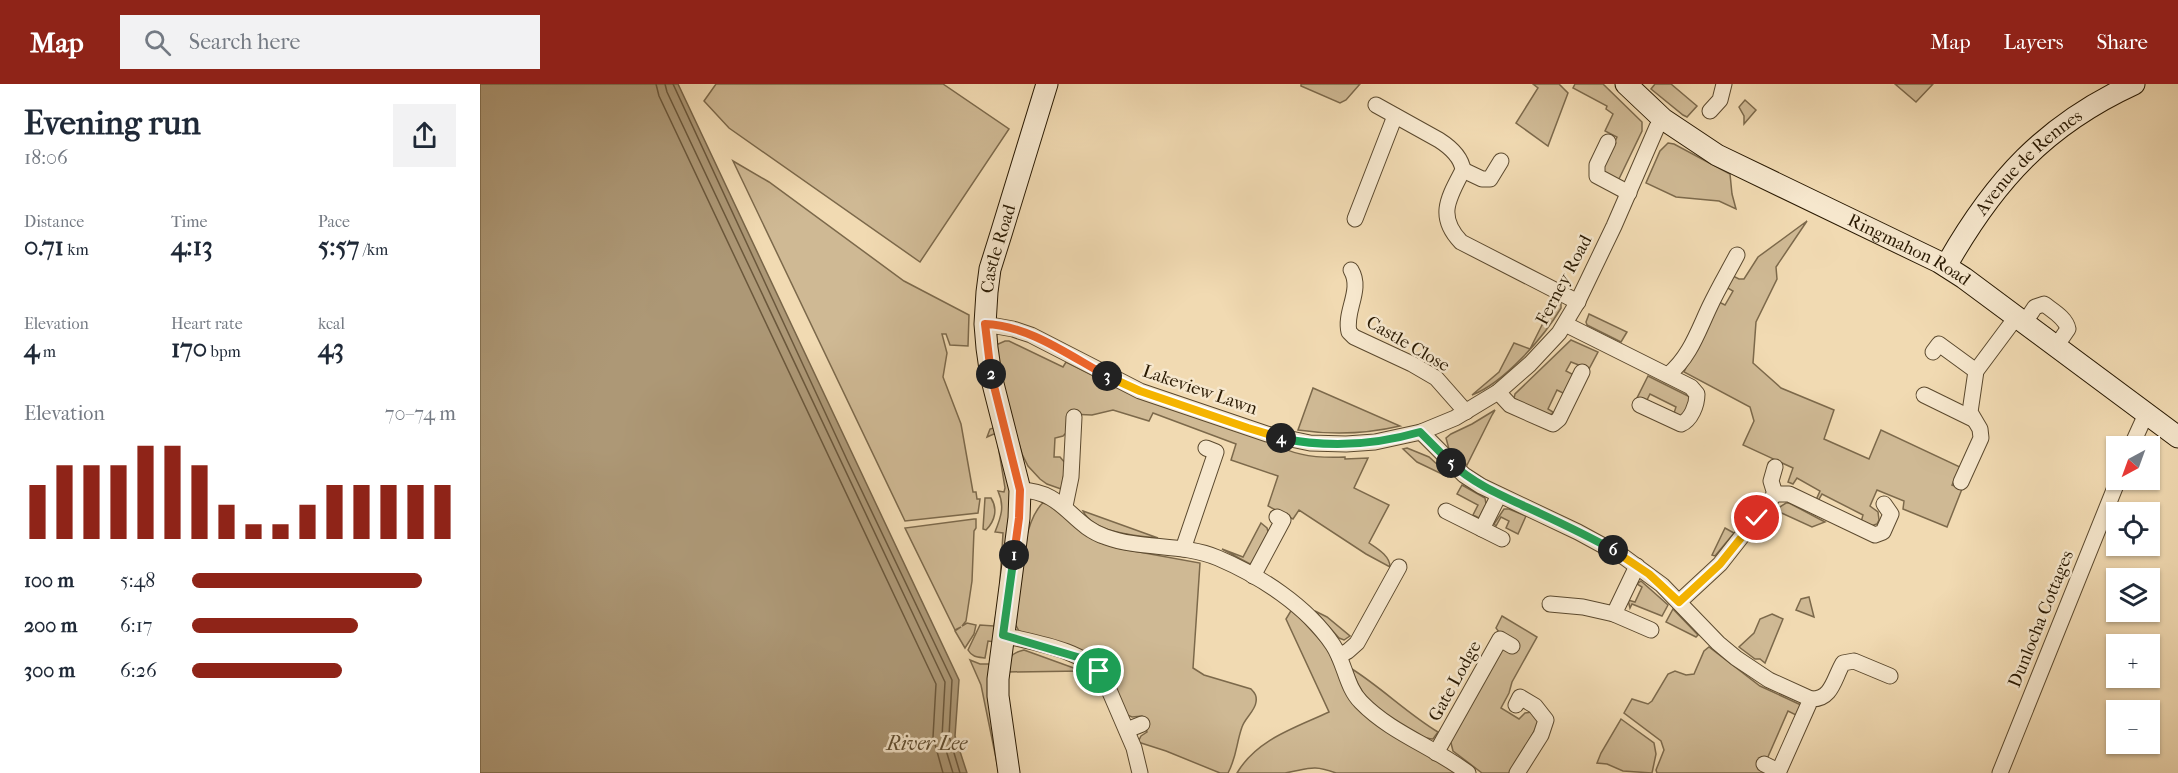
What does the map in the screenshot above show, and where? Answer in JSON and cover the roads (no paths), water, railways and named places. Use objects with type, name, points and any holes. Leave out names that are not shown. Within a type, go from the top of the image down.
[{"type":"street","name":"Castle Road","points":[[1009,773],[998,696],[999,662],[1019,518],[1020,490],[991,376],[985,324],[990,268],[1047,84]]},
{"type":"street","name":"Ringmahon Road","points":[[1626,84],[1663,119],[1735,164],[1946,266],[1979,287],[2178,437]]},
{"type":"street","points":[[1721,107],[1724,84]]},
{"type":"street","name":"Avenue de Rennes","points":[[1946,266],[1972,225],[2014,169],[2032,150],[2076,115],[2134,84]]},
{"type":"street","points":[[1376,105],[1448,145],[1460,159],[1463,170],[1447,207],[1449,225],[1458,238],[1466,245],[1578,302]]},
{"type":"street","points":[[1355,219],[1395,116]]},
{"type":"street","name":"Ferney Road","points":[[1310,443],[1375,442],[1420,432],[1444,423],[1467,412],[1498,392],[1541,354],[1565,324],[1578,302],[1657,127],[1663,119]]},
{"type":"street","points":[[1608,142],[1597,165],[1597,176],[1629,193]]},
{"type":"street","points":[[1463,170],[1486,180],[1493,177],[1501,161]]},
{"type":"street","points":[[1668,375],[1681,362],[1696,338],[1708,308],[1737,255]]},
{"type":"street","name":"Castle Close","points":[[1351,270],[1356,287],[1347,322],[1349,332],[1354,337],[1436,378],[1467,412]]},
{"type":"street","points":[[1961,482],[1981,438],[1980,429],[1973,419],[1970,406],[1976,371],[2021,319]]},
{"type":"street","name":"Lakeview Lawn","points":[[985,324],[1030,335],[1140,391],[1248,428],[1310,443]]},
{"type":"street","points":[[1565,324],[1695,390],[1697,398],[1691,414],[1684,423],[1677,424],[1646,408]]},
{"type":"street","points":[[1936,348],[1976,371]]},
{"type":"street","points":[[1498,392],[1510,405],[1553,424],[1559,419],[1582,372]]},
{"type":"street","points":[[1924,395],[1973,419]]},
{"type":"street","points":[[2136,436],[2146,414]]},
{"type":"street","points":[[1065,506],[1071,477],[1074,417]]},
{"type":"street","points":[[1420,432],[1464,475],[1499,495],[1578,532],[1637,566],[1679,602],[1718,643],[1769,680],[1811,699],[1820,699],[1827,694],[1846,661],[1854,661],[1890,676]]},
{"type":"street","points":[[1183,549],[1216,452],[1206,448]]},
{"type":"street","points":[[1775,467],[1771,481],[1775,494]]},
{"type":"street","name":"Gate Lodge","points":[[1020,490],[1032,490],[1044,494],[1065,506],[1085,526],[1104,537],[1183,549],[1217,558],[1253,576],[1301,610],[1324,634],[1339,656],[1350,685],[1363,704],[1385,722],[1468,773]]},
{"type":"street","name":"Dunlocha Cottages","points":[[2000,773],[2114,490]]},
{"type":"street","points":[[1775,494],[1789,494],[1875,535],[1883,532],[1887,509]]},
{"type":"street","points":[[1679,602],[1720,564],[1775,494]]},
{"type":"street","points":[[1482,529],[1499,495]]},
{"type":"street","points":[[1446,511],[1502,539]]},
{"type":"street","points":[[1253,576],[1283,520],[1277,517]]},
{"type":"street","points":[[1339,656],[1357,643],[1399,566]]},
{"type":"street","points":[[1614,614],[1637,566]]},
{"type":"street","points":[[1550,604],[1583,607],[1614,614],[1651,630]]},
{"type":"street","points":[[1003,635],[1067,653],[1090,663],[1103,676],[1138,758],[1140,773]]},
{"type":"street","name":"Gate Lodge","points":[[1436,753],[1500,639],[1512,646]]},
{"type":"street","points":[[1516,705],[1520,697],[1541,711],[1546,720],[1541,735],[1517,773]]},
{"type":"street","points":[[1764,764],[1778,772],[1811,699]]},
{"type":"street","points":[[1127,730],[1142,724]]},
{"type":"water","name":"River Lee","points":[[480,84],[678,84],[959,680],[955,736],[967,773],[480,773]]}]
